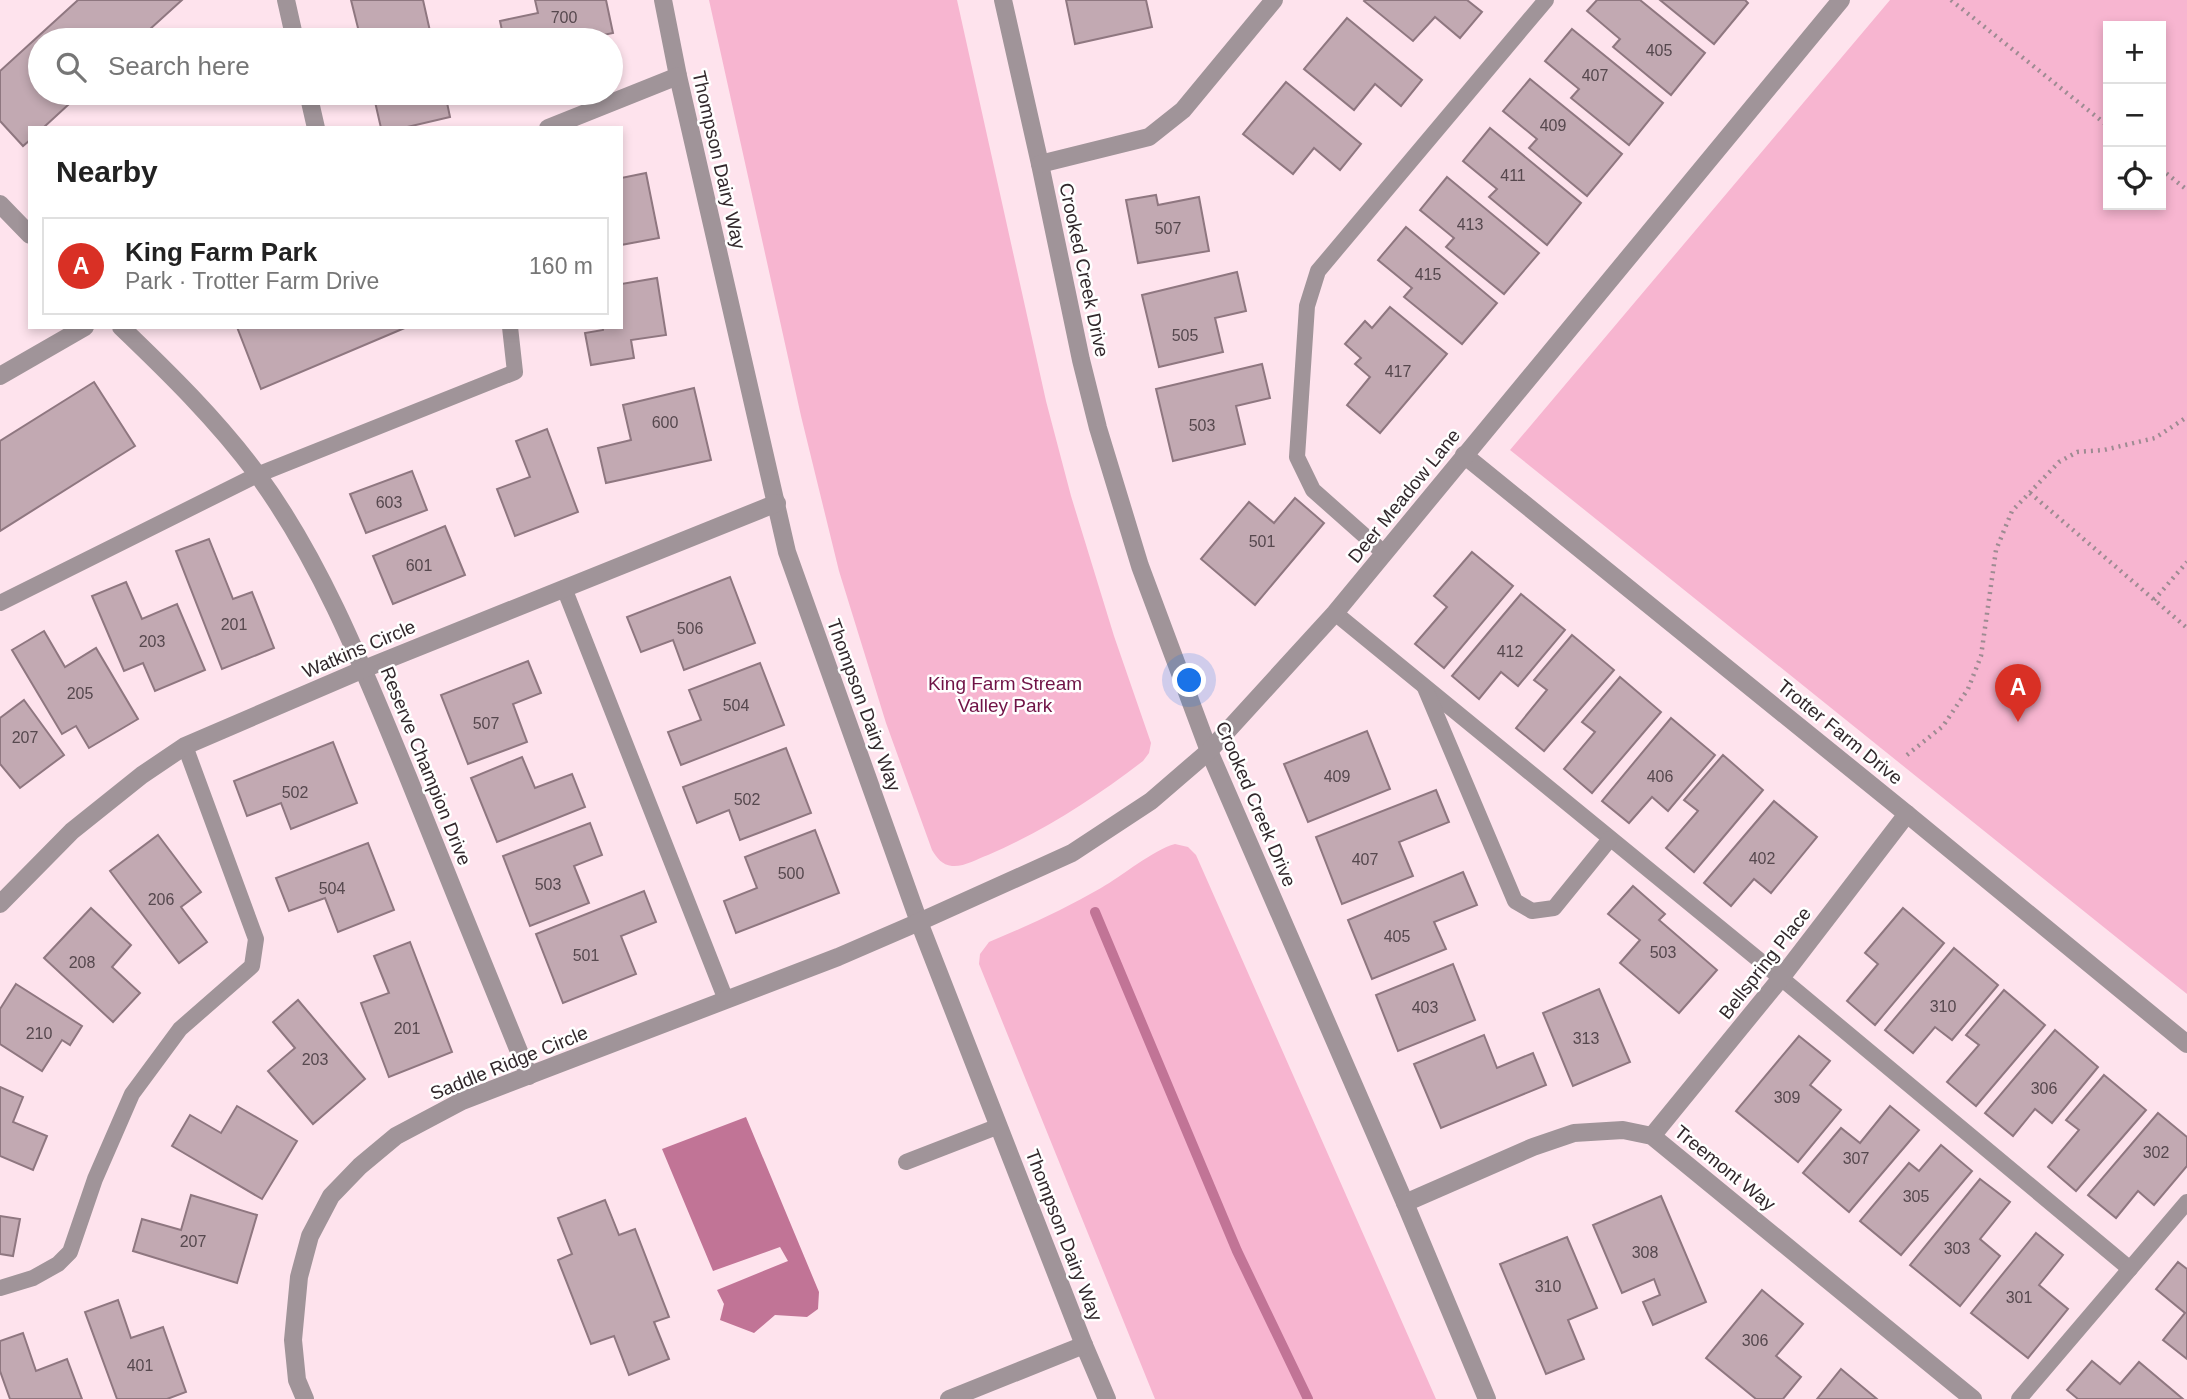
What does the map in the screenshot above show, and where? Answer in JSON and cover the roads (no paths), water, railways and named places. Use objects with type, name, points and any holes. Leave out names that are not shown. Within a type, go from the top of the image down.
[{"type":"street","points":[[286,0],[292,28]]},
{"type":"street","name":"Thompson Dairy Way","points":[[663,0],[787,552],[919,922],[1107,1399]]},
{"type":"street","name":"Crooked Creek Drive","points":[[1003,0],[1081,360],[1098,428],[1140,566],[1209,751],[1488,1399]]},
{"type":"street","points":[[1040,164],[1149,137],[1183,110],[1274,0]]},
{"type":"street","name":"Deer Meadow Lane","points":[[919,922],[1072,853],[1151,801],[1209,751],[1335,613],[1841,0]]},
{"type":"street","points":[[623,98],[678,76]]},
{"type":"street","points":[[311,105],[316,126]]},
{"type":"street","points":[[553,126],[606,105]]},
{"type":"street","points":[[0,204],[28,233]]},
{"type":"street","points":[[0,376],[82,329]]},
{"type":"street","name":"Reserve Champion Drive","points":[[123,329],[216,423],[257,475],[299,538],[364,668],[529,1076]]},
{"type":"street","name":"Trotter Farm Drive","points":[[1465,455],[2187,1044]]},
{"type":"street","name":"Watkins Circle","points":[[0,904],[72,831],[142,775],[185,746],[364,668],[777,503]]},
{"type":"street","name":"Bellspring Place","points":[[1652,1136],[1781,978],[1907,814]]},
{"type":"street","name":"Saddle Ridge Circle","points":[[305,1399],[298,1380],[293,1340],[299,1277],[310,1236],[331,1196],[360,1166],[396,1136],[462,1101],[838,957],[919,922]]},
{"type":"street","name":"Treemont Way","points":[[1405,1203],[1533,1147],[1574,1133],[1623,1130],[1652,1136],[1973,1399]]},
{"type":"street","points":[[949,1399],[1084,1345]]},
{"type":"lane","points":[[1384,553],[1313,490],[1297,457],[1307,306],[1318,271],[1546,0]]},
{"type":"lane","points":[[0,603],[257,475],[515,372],[510,329]]},
{"type":"lane","points":[[564,588],[726,1000]]},
{"type":"lane","points":[[1335,613],[1781,978],[2130,1269]]},
{"type":"lane","points":[[1424,686],[1515,901],[1532,911],[1554,908],[1610,839]]},
{"type":"lane","points":[[0,1288],[33,1278],[58,1264],[70,1252],[95,1179],[132,1094],[180,1029],[252,966],[256,939],[185,746]]},
{"type":"lane","points":[[906,1161],[999,1126]]},
{"type":"lane","points":[[2019,1399],[2187,1202]]},
{"type":"waterway","points":[[1095,912],[1237,1251],[1308,1399]]},
{"type":"place","name":"King Farm Park","points":[[2018,722]]},
{"type":"park label","name":"King Farm Stream Valley Park","points":[[1005,694]]}]
